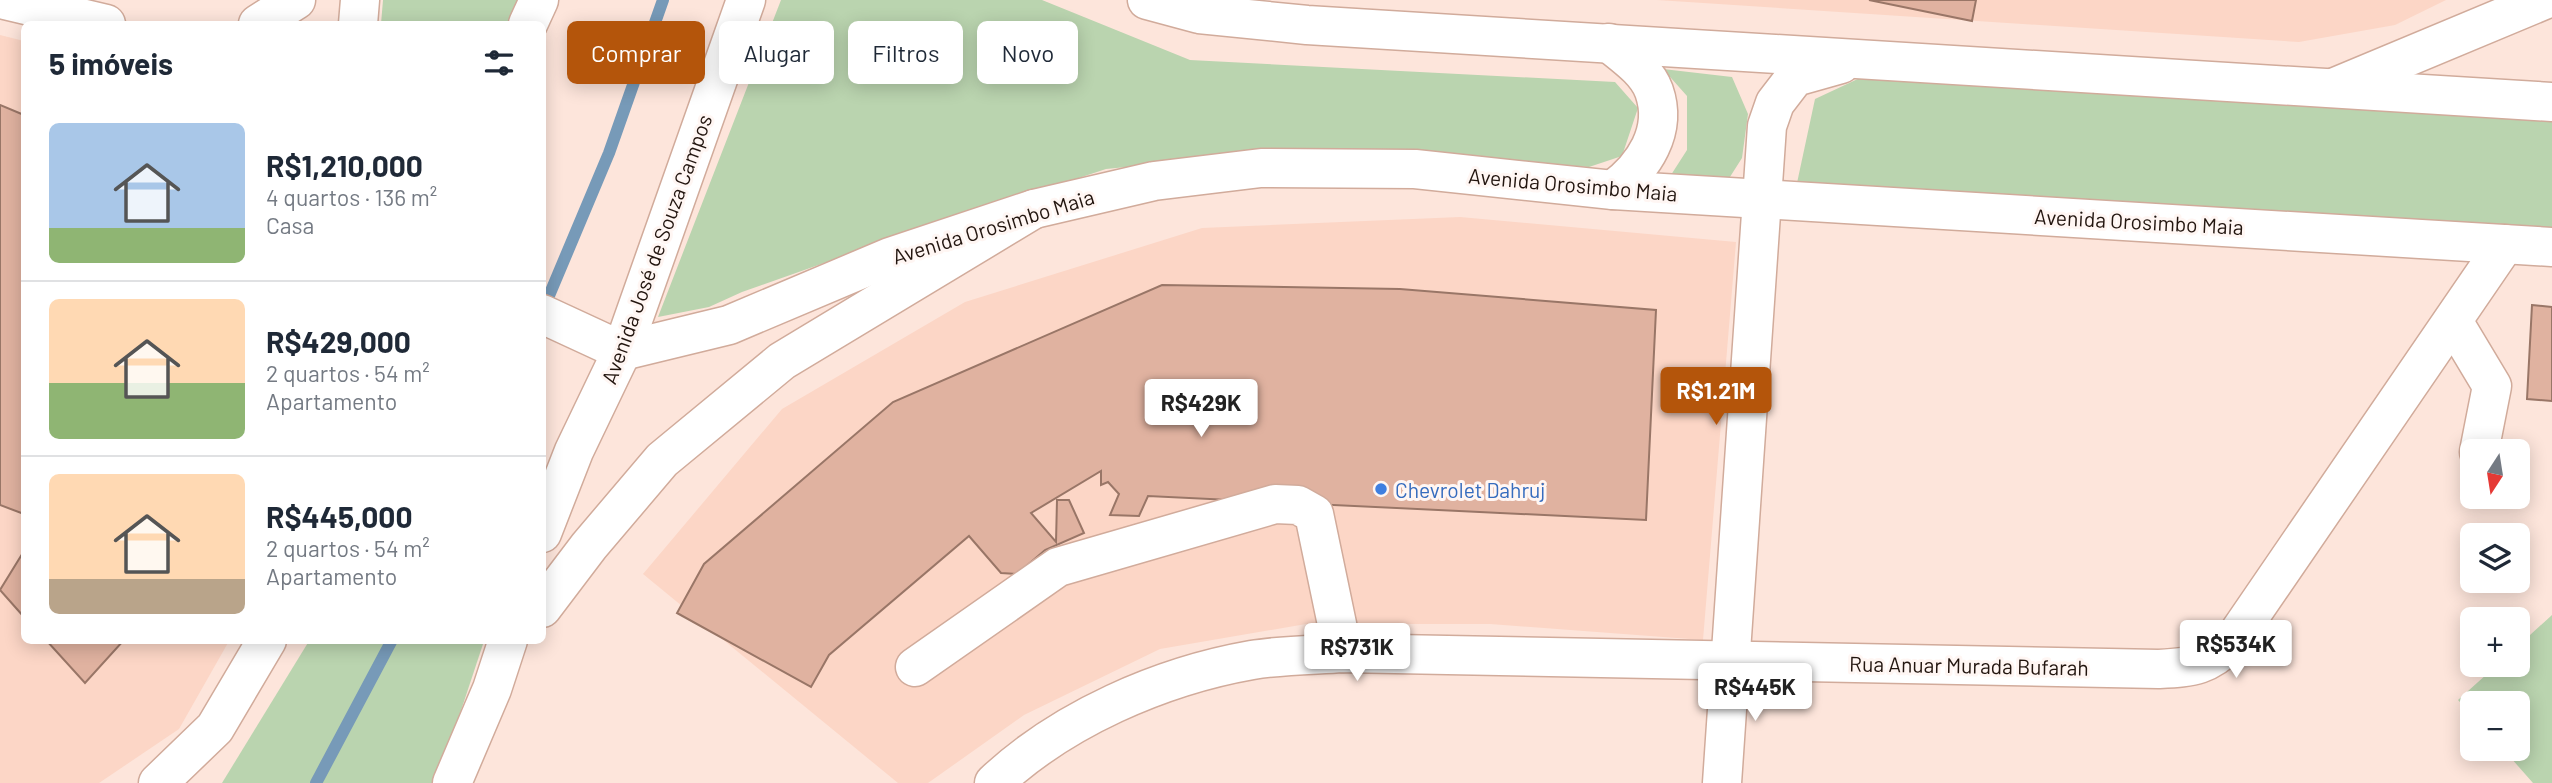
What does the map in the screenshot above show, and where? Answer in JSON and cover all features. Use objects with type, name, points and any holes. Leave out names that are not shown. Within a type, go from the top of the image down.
[{"type":"main road","points":[[5,0],[93,21]]},
{"type":"main road","points":[[263,21],[296,0]]},
{"type":"main road","points":[[358,21],[360,0]]},
{"type":"main road","points":[[529,21],[539,0]]},
{"type":"main road","name":"Avenida José de Souza Campos","points":[[546,523],[574,451],[622,351],[746,0]]},
{"type":"main road","points":[[1147,0],[1199,14],[1307,25],[2552,102]]},
{"type":"main road","points":[[2333,88],[2544,0]]},
{"type":"main road","points":[[1609,43],[1636,65],[1654,89],[1658,113],[1656,136],[1644,162],[1634,175],[1613,190]]},
{"type":"main road","points":[[1722,783],[1767,126],[1775,103],[1795,77],[1863,58]]},
{"type":"main road","name":"Avenida Orosimbo Maia","points":[[622,351],[729,325],[936,239],[1034,209],[1154,181],[1261,167],[1415,169],[1613,190],[2552,247]]},
{"type":"main road","points":[[546,603],[589,546],[662,460],[782,361],[1034,209]]},
{"type":"main road","name":"Rua Anuar Murada Bufarah","points":[[995,783],[1023,755],[1116,703],[1186,678],[1252,660],[1343,653],[2192,668],[2213,660],[2233,641],[2505,244]]},
{"type":"main road","points":[[546,316],[622,351]]},
{"type":"main road","points":[[2452,321],[2493,386],[2482,439]]},
{"type":"main road","points":[[915,667],[1058,567],[1275,505],[1298,505],[1314,514],[1343,653]]},
{"type":"main road","points":[[158,783],[215,728],[265,644]]},
{"type":"main road","points":[[492,690],[507,644]]},
{"type":"main road","points":[[452,783],[492,690],[517,644]]},
{"type":"shaded area","points":[[1657,0],[2446,0],[2395,25],[2299,42]]},
{"type":"shaded area","points":[[0,35],[21,40],[21,644],[227,644],[179,729],[99,783],[0,783]]},
{"type":"shaded area","points":[[1460,217],[1736,242],[1703,640],[1490,624],[1306,624],[1160,649],[1024,715],[928,783],[898,783],[643,574],[782,409],[965,302],[1202,228]]},
{"type":"green space","points":[[383,0],[522,0],[513,21],[381,21]]},
{"type":"green space","points":[[781,0],[1042,0],[1190,60],[1615,82],[1638,108],[1622,156],[1589,167],[1309,149],[1106,169],[858,251],[742,292],[709,307],[658,317],[748,84],[834,84],[834,21],[773,21]]},
{"type":"green space","points":[[1663,69],[1732,77],[1748,114],[1742,158],[1728,180],[1669,178],[1687,150],[1687,96]]},
{"type":"green space","points":[[1862,77],[2552,121],[2552,229],[1797,183],[1815,99]]},
{"type":"green space","points":[[2552,615],[2552,783],[2533,783],[2514,761],[2530,761],[2530,691],[2468,691],[2484,677],[2530,677],[2530,635]]},
{"type":"green space","points":[[307,644],[483,644],[437,783],[222,783]]},
{"type":"building","points":[[1869,0],[1976,0],[1972,21]]},
{"type":"building","points":[[0,105],[21,114],[21,513],[0,505]]},
{"type":"building","name":"Chevrolet Dahruj","points":[[1162,285],[1400,289],[1656,310],[1646,520],[1148,496],[1139,516],[1110,515],[1119,494],[1108,482],[1101,485],[1101,471],[1031,513],[1056,542],[1057,500],[1069,500],[1084,533],[1045,550],[1017,574],[1001,573],[969,536],[829,655],[811,687],[677,613],[704,564],[893,402]]},
{"type":"building","points":[[2532,305],[2552,307],[2552,401],[2527,399]]},
{"type":"building","points":[[21,556],[21,614],[0,590]]},
{"type":"building","points":[[50,644],[120,644],[85,683]]},
{"type":"waterway","points":[[546,303],[609,153],[663,0]]},
{"type":"waterway","points":[[316,783],[390,644]]},
{"type":"place","name":"Chevrolet Dahruj","points":[[1381,489]]}]
